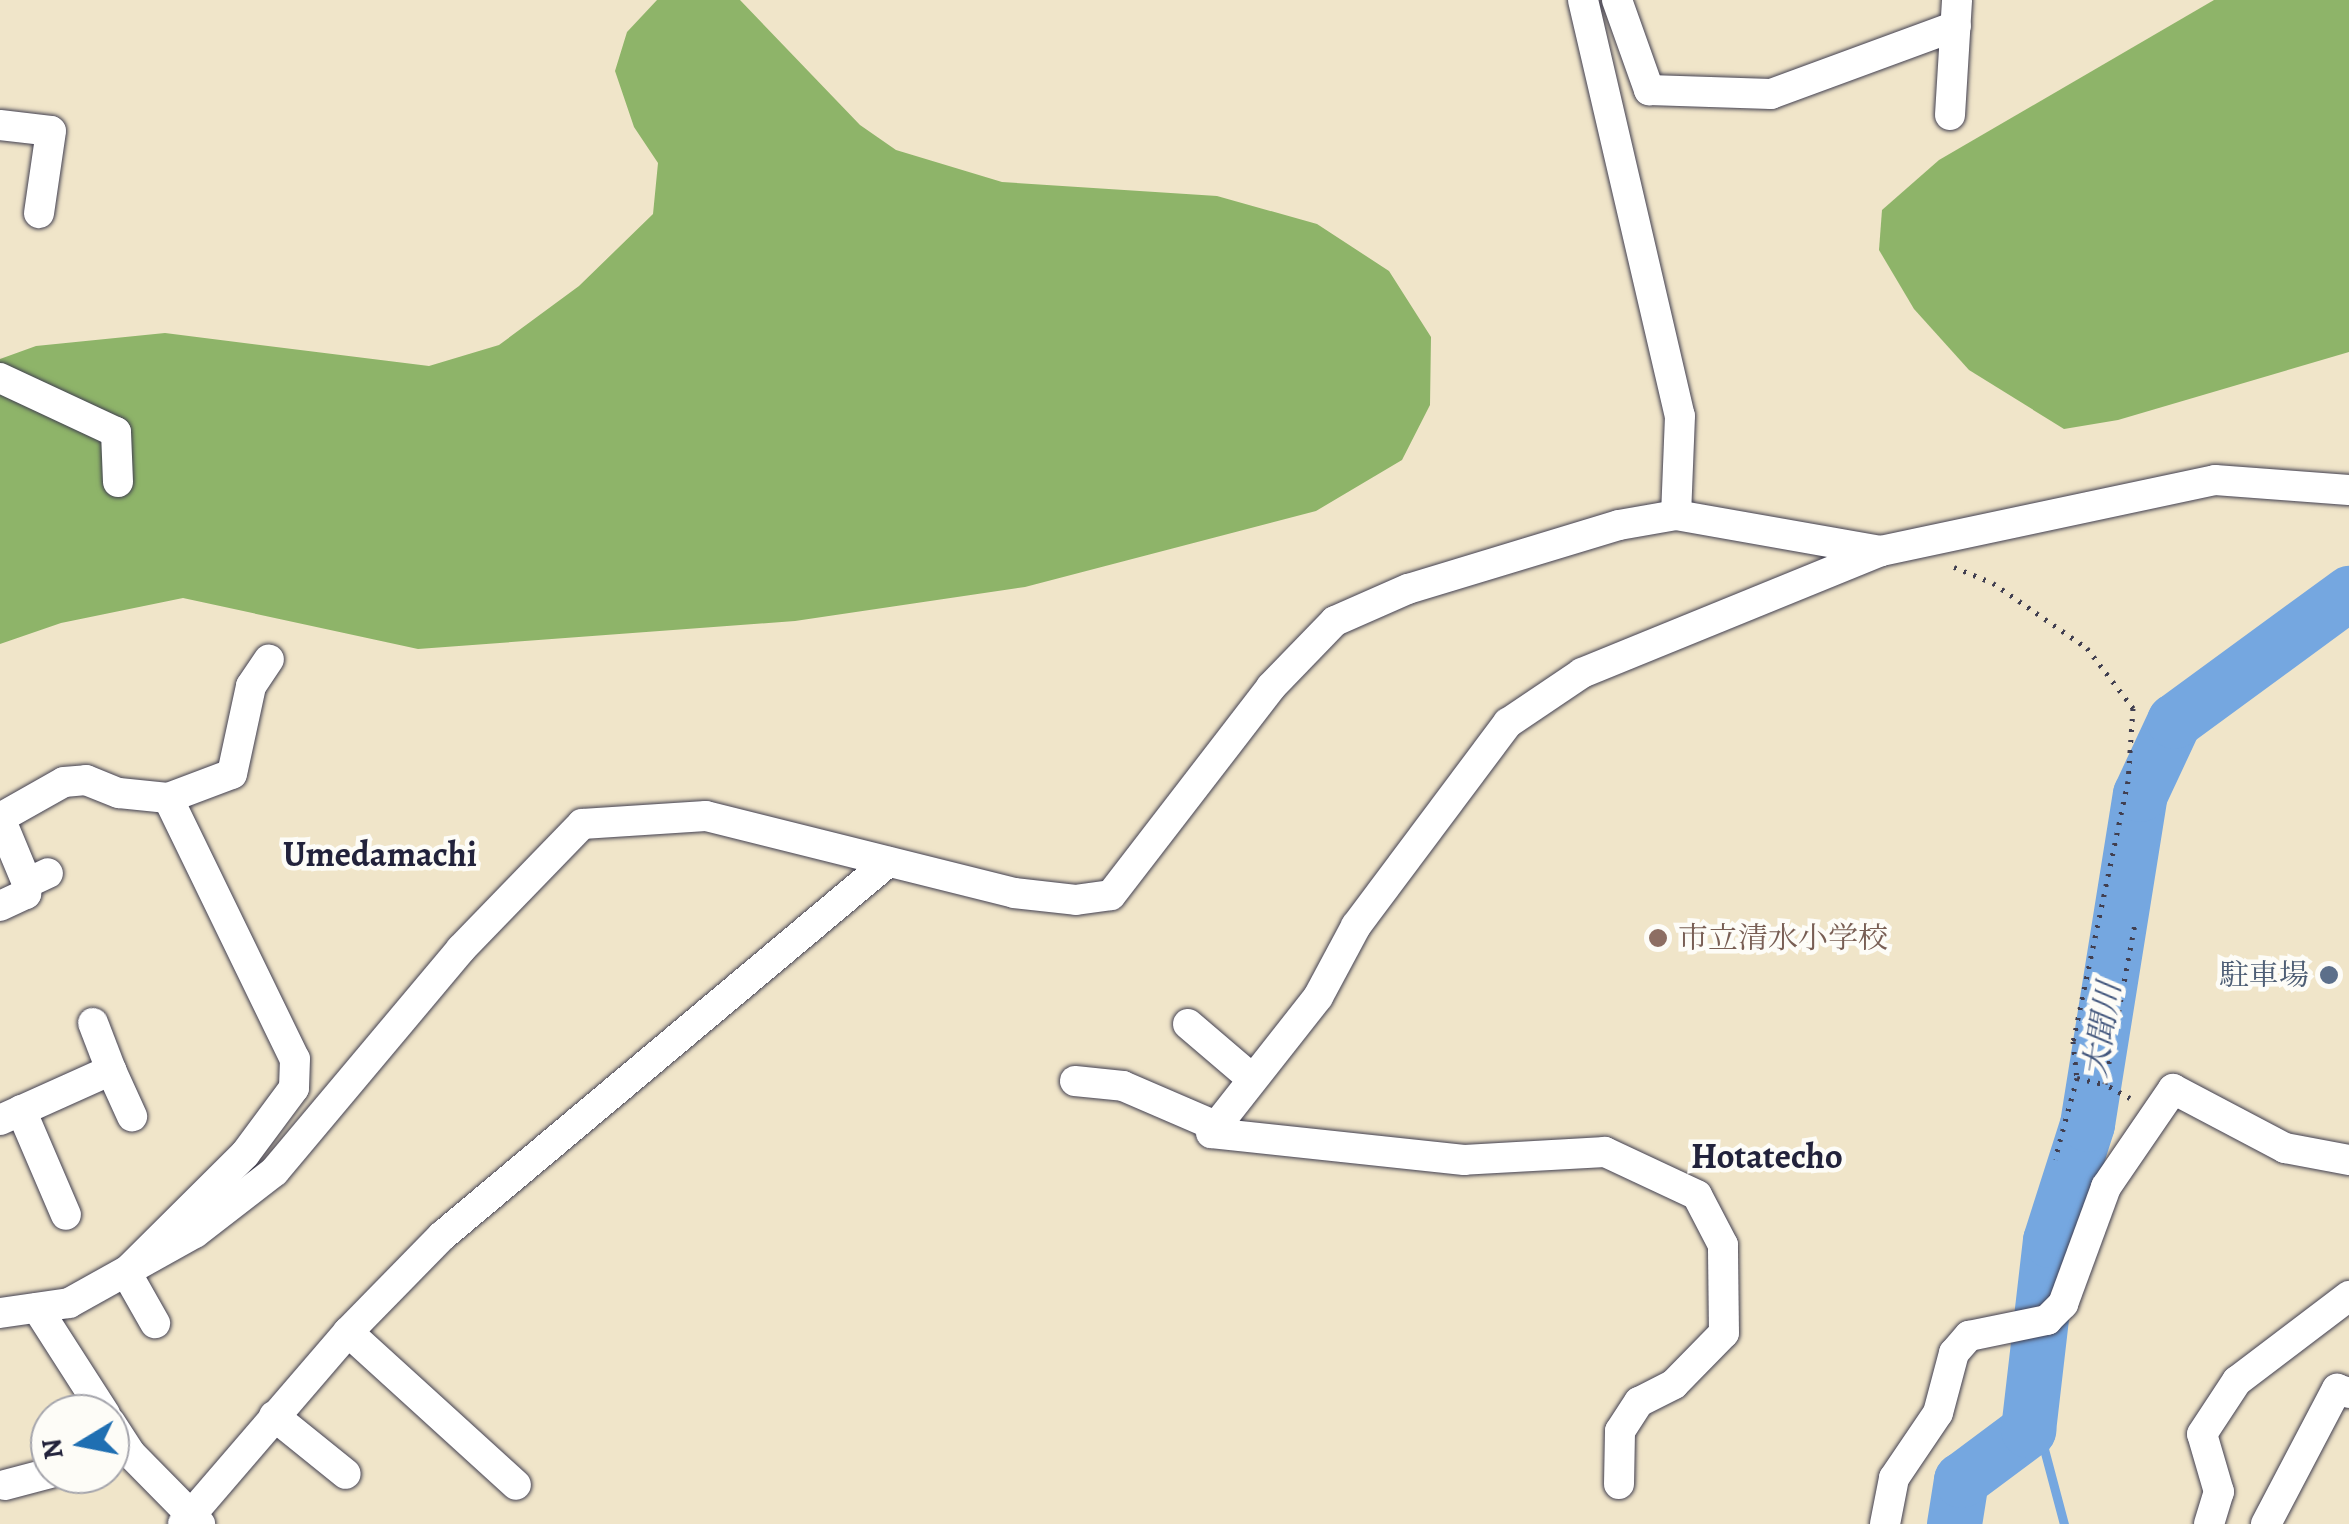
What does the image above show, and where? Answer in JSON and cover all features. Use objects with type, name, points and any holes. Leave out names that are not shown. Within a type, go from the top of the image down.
[{"type":"street","points":[[1583,0],[1680,416],[1676,515]]},
{"type":"street","points":[[1617,0],[1650,90],[1771,94],[1957,13],[1950,116]]},
{"type":"street","points":[[0,125],[50,130],[39,213]]},
{"type":"street","points":[[0,378],[116,432],[118,482]]},
{"type":"street","points":[[1619,1484],[1620,1431],[1640,1402],[1674,1384],[1724,1332],[1723,1245],[1697,1195],[1605,1152],[1464,1160],[1211,1133],[1250,1077],[1318,997],[1356,926],[1508,723],[1582,674],[1881,551],[2215,480],[2349,490]]},
{"type":"street","points":[[0,1313],[69,1304],[196,1233],[274,1172],[460,949],[582,824],[706,816],[1014,894],[1076,900],[1111,895],[1270,688],[1335,621],[1427,583],[1618,525],[1676,515],[1881,551]]},
{"type":"street","points":[[0,906],[26,894],[38,878],[0,818],[64,782],[86,780],[119,793],[168,798],[232,774],[251,686],[270,660]]},
{"type":"street","points":[[126,1272],[245,1154],[294,1088],[296,1059],[168,798]]},
{"type":"street","points":[[130,1465],[191,1520],[348,1332],[442,1236],[888,862]]},
{"type":"street","points":[[93,1023],[132,1116]]},
{"type":"street","points":[[1188,1024],[1250,1077]]},
{"type":"street","points":[[51,1204],[10,1115],[111,1070]]},
{"type":"street","points":[[1075,1081],[1123,1086],[1216,1126]]},
{"type":"street","points":[[1885,1524],[1894,1478],[1938,1413],[1954,1353],[1969,1336],[2047,1320],[2064,1304],[2106,1188],[2173,1089],[2285,1148],[2349,1160]]},
{"type":"street","points":[[126,1272],[155,1324]]},
{"type":"street","points":[[2208,1524],[2219,1492],[2202,1434],[2237,1381],[2349,1296]]},
{"type":"street","points":[[37,1308],[92,1394]]},
{"type":"street","points":[[348,1332],[516,1485]]},
{"type":"street","points":[[2266,1524],[2337,1389],[2349,1393]]},
{"type":"street","points":[[274,1416],[346,1474]]},
{"type":"street","points":[[5,1485],[30,1479]]},
{"type":"path","points":[[1914,544],[1993,583],[2087,648],[2133,708],[2128,780],[2073,1041],[2078,1079],[2055,1159]]},
{"type":"path","points":[[2135,924],[2105,1084],[2154,1112]]},
{"type":"path","points":[[2078,1079],[2102,1084]]},
{"type":"green space","points":[[657,0],[740,0],[860,125],[896,150],[1002,182],[1217,196],[1317,224],[1389,271],[1431,337],[1430,405],[1402,460],[1316,511],[1025,587],[795,621],[418,649],[183,598],[61,623],[0,644],[0,359],[36,346],[165,333],[429,366],[499,345],[579,286],[653,214],[658,163],[634,127],[615,71],[627,32]]},
{"type":"green space","points":[[2214,0],[2349,0],[2349,352],[2118,420],[2064,429],[1969,370],[1914,309],[1879,250],[1882,210],[1939,160]]},
{"type":"waterway","name":"大聞川","points":[[1954,1524],[1961,1480],[2028,1430],[2050,1240],[2087,1124],[2140,794],[2174,721],[2349,593]]},
{"type":"waterway","points":[[2028,1430],[2044,1449],[2064,1524]]},
{"type":"place","name":"市立清水小学校","points":[[1658,938]]},
{"type":"place","name":"駐車場","points":[[2329,975]]},
{"type":"district","name":"Umedamachi","points":[[380,854]]},
{"type":"district","name":"Hotatecho","points":[[1767,1156]]}]
